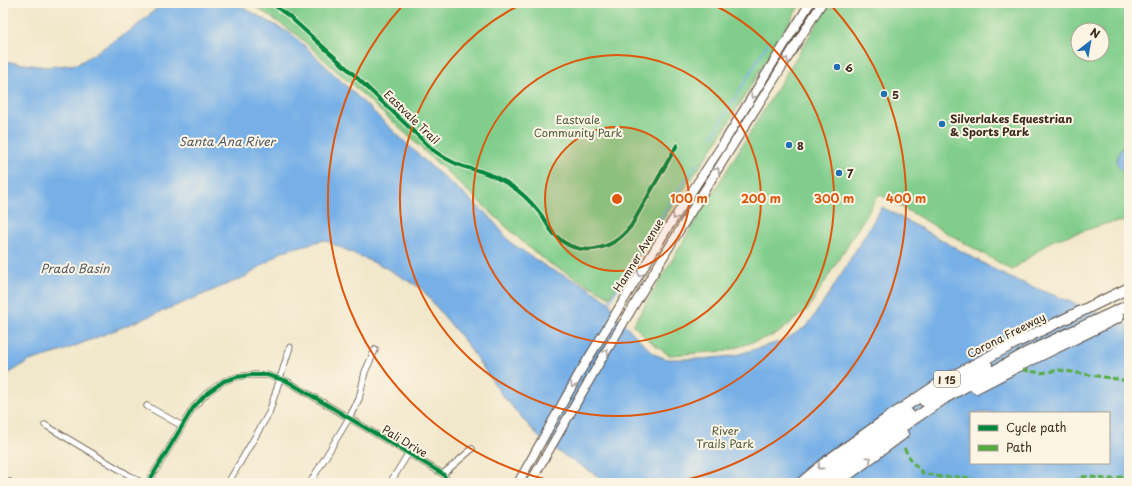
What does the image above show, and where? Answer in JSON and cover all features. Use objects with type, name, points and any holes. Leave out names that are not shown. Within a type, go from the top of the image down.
[{"type":"highway","name":"Corona Freeway","points":[[801,483],[827,461],[940,383],[1013,344],[1110,301],[1129,288]]},
{"type":"highway","points":[[813,483],[859,447],[930,397],[1015,350],[1110,301],[1129,296]]},
{"type":"highway","points":[[826,483],[866,451],[945,398],[1026,353],[1128,308]]},
{"type":"highway","name":"I 15","points":[[838,483],[898,438],[951,402],[1128,308]]},
{"type":"main road","name":"Hamner Avenue","points":[[518,483],[580,372],[667,229],[721,148],[810,3]]},
{"type":"main road","name":"Hamner Avenue","points":[[530,483],[601,360],[674,239],[822,3]]},
{"type":"street","points":[[228,483],[269,413],[290,347]]},
{"type":"street","points":[[310,483],[359,399],[365,372],[375,350]]},
{"type":"street","name":"Pali Drive","points":[[148,483],[193,408],[207,393],[224,381],[251,375],[266,375],[287,381],[443,474],[449,483]]},
{"type":"street","points":[[147,406],[182,426]]},
{"type":"street","points":[[45,425],[142,483]]},
{"type":"street","points":[[443,474],[472,449]]},
{"type":"street","points":[[390,483],[408,454]]},
{"type":"green space","name":"Eastvale Community Park","points":[[250,3],[801,3],[716,143],[610,297],[549,263],[527,246],[296,34]]},
{"type":"green space","name":"Silverlakes Equestrian & Sports Park","points":[[836,3],[1129,3],[1129,221],[1108,223],[1051,241],[1012,270],[879,194],[808,309],[777,334],[726,351],[669,355],[647,339],[633,325],[826,9],[835,7]]},
{"type":"water","name":"Santa Ana River","points":[[163,3],[235,3],[293,35],[425,161],[489,216],[511,243],[548,268],[581,283],[609,302],[618,318],[654,354],[666,359],[701,359],[733,356],[785,340],[807,326],[829,294],[882,207],[1008,277],[1129,325],[1129,483],[609,483],[544,443],[502,395],[466,343],[421,288],[386,268],[324,240],[283,251],[247,276],[60,352],[29,361],[3,377],[3,61],[46,67],[78,64],[133,29]]},
{"type":"water","points":[[1129,142],[1129,173],[1119,168],[1117,159],[1118,154],[1124,145]]},
{"type":"waterway","points":[[712,137],[769,41]]},
{"type":"waterway","points":[[608,304],[672,200],[697,163]]},
{"type":"marked path","points":[[1023,370],[1041,373],[1059,370],[1129,381]]},
{"type":"marked path","points":[[904,448],[913,463],[923,473],[941,477],[963,477],[989,483]]},
{"type":"marked path","points":[[1075,483],[1082,477],[1111,479],[1129,474]]},
{"type":"cycle path","name":"Eastvale Trail","points":[[271,3],[290,17],[351,72],[433,150],[464,167],[492,176],[514,188],[526,197],[536,208],[555,235],[564,243],[574,247],[595,249],[605,246],[623,235],[631,226],[677,145]]},
{"type":"cycle path","points":[[148,483],[193,408],[207,393],[224,381],[251,375],[267,375],[287,381],[443,474],[449,483]]},
{"type":"place","name":"6","points":[[837,67]]},
{"type":"place","name":"5","points":[[884,94]]},
{"type":"place","name":"Silverlakes Equestrian & Sports Park","points":[[942,124]]},
{"type":"place","name":"8","points":[[789,145]]},
{"type":"place","name":"7","points":[[839,173]]},
{"type":"water label","name":"Prado Basin","points":[[75,268]]},
{"type":"park label","name":"River Trails Park","points":[[725,436]]}]
